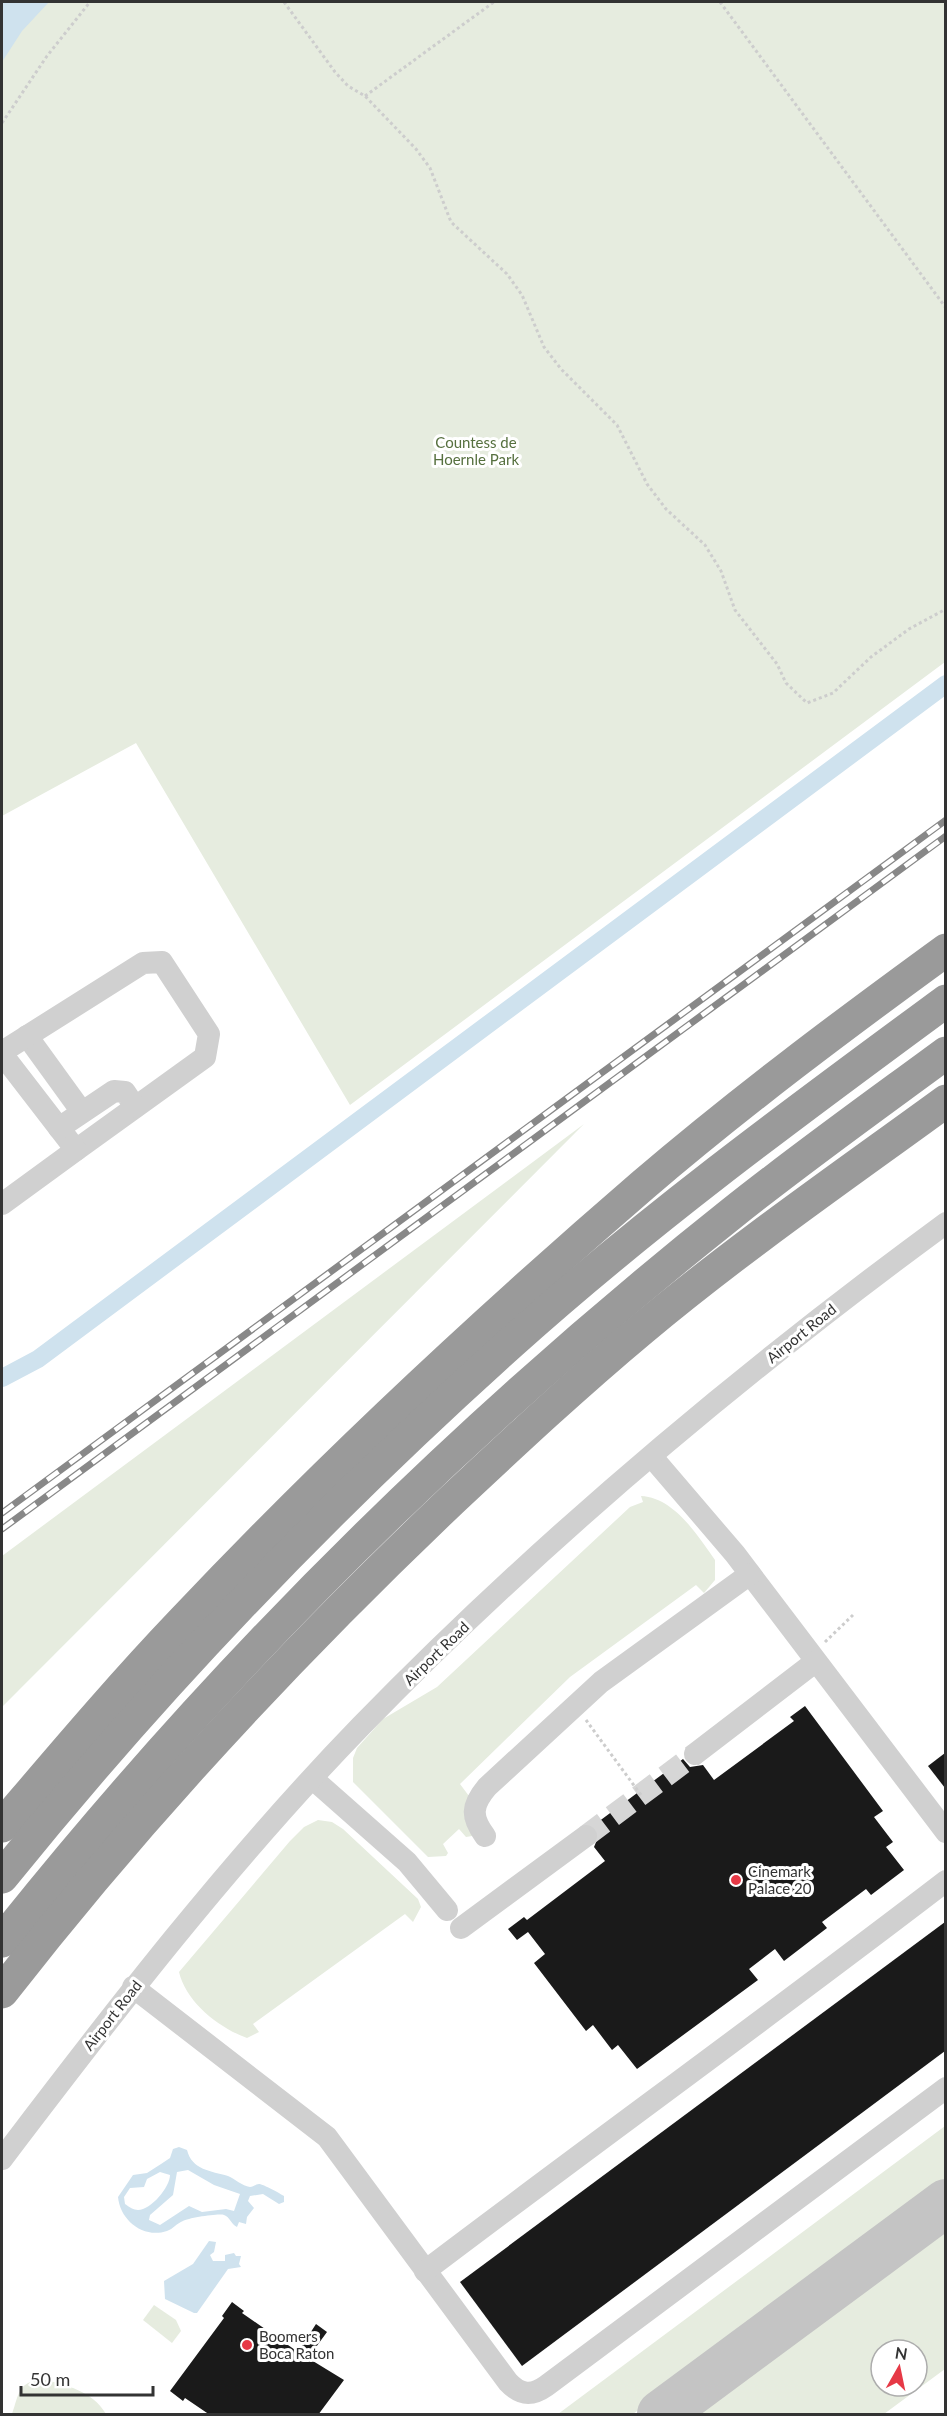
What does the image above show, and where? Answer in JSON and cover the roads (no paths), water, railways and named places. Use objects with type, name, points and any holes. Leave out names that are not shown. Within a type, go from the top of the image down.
[{"type":"highway","points":[[2,1826],[97,1714],[175,1629],[284,1516],[391,1412],[646,1183],[849,1022],[945,950]]},
{"type":"highway","points":[[2,1877],[65,1798],[224,1624],[333,1513],[504,1349],[640,1234],[792,1114],[945,1001]]},
{"type":"highway","points":[[2,1941],[128,1791],[213,1695],[339,1564],[474,1434],[579,1340],[730,1215],[945,1053]]},
{"type":"highway","points":[[2,1992],[138,1826],[224,1731],[361,1587],[500,1453],[608,1357],[749,1243],[945,1101]]},
{"type":"street","points":[[2,1204],[205,1057],[209,1034],[162,962],[143,963],[2,1053],[76,1150]]},
{"type":"street","points":[[27,1036],[82,1112]]},
{"type":"street","points":[[59,1128],[114,1091],[125,1092],[135,1107]]},
{"type":"street","name":"Airport Road","points":[[2,2159],[133,1987],[190,1917],[361,1726],[524,1568],[652,1456],[807,1326],[945,1223]]},
{"type":"street","points":[[652,1456],[750,1574],[945,1832]]},
{"type":"street","points":[[485,1836],[473,1818],[474,1804],[478,1797],[574,1704],[750,1574]]},
{"type":"street","points":[[695,1754],[812,1657]]},
{"type":"street","points":[[313,1779],[407,1862],[447,1910]]},
{"type":"street","points":[[461,1928],[586,1836]]},
{"type":"street","points":[[425,2271],[714,2053],[802,1991],[945,1881]]},
{"type":"street","points":[[133,1987],[327,2137],[508,2382],[518,2391],[532,2394],[608,2341],[945,2088]]},
{"type":"water","points":[[2,2],[49,2],[22,31],[2,62]]},
{"type":"water","points":[[179,2147],[187,2150],[193,2162],[198,2166],[228,2176],[244,2185],[250,2187],[259,2184],[268,2187],[284,2196],[284,2202],[279,2204],[263,2194],[250,2196],[248,2201],[254,2208],[247,2217],[246,2224],[239,2222],[237,2227],[226,2216],[216,2215],[186,2220],[167,2231],[158,2233],[141,2230],[134,2226],[123,2213],[118,2197],[133,2175],[147,2173],[161,2164],[170,2158],[173,2149]],"holes":[[[188,2170],[214,2185],[240,2194],[234,2211],[226,2209],[202,2212],[189,2206],[160,2225],[149,2220],[150,2215],[173,2195],[177,2172]],[[160,2172],[170,2175],[167,2186],[154,2202],[138,2210],[125,2204],[124,2197],[130,2188],[144,2187],[147,2179]]]},
{"type":"water","points":[[209,2241],[216,2242],[214,2252],[210,2255],[213,2261],[225,2261],[225,2255],[234,2253],[236,2256],[241,2256],[239,2264],[241,2267],[228,2269],[197,2313],[194,2313],[165,2299],[164,2281],[193,2264]]},
{"type":"waterway","points":[[2,1378],[38,1359],[946,684]]},
{"type":"tunnel","points":[[586,1836],[695,1754]]},
{"type":"railway","points":[[2,1513],[946,820]]},
{"type":"railway","points":[[2,1529],[946,836]]},
{"type":"place","name":"Cinemark Palace 20","points":[[736,1880]]},
{"type":"place","name":"Boomers Boca Raton","points":[[247,2345]]},
{"type":"park label","name":"Countess de Hoernle Park","points":[[476,450]]}]
